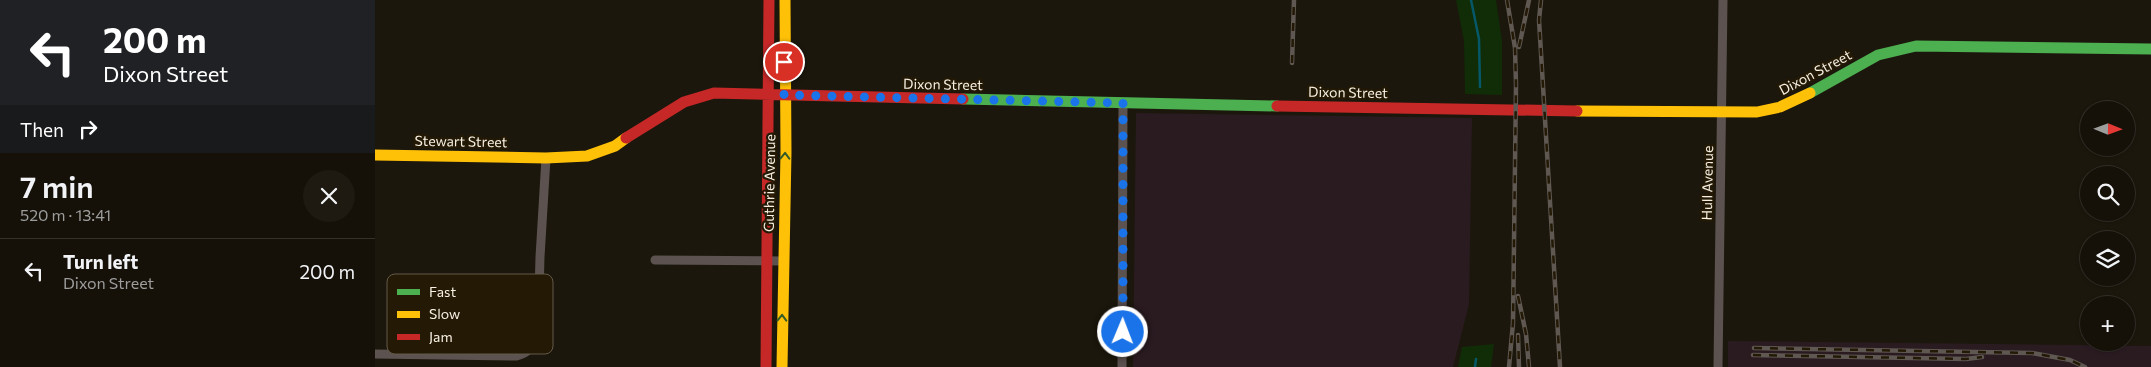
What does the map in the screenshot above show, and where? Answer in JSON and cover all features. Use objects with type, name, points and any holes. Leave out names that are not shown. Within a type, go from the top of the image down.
[{"type":"street","name":"Guthrie Avenue","points":[[766,367],[769,0]]},
{"type":"street","name":"Guthrie Avenue","points":[[781,367],[786,152],[784,95],[785,0]]},
{"type":"street","name":"Hull Avenue","points":[[1718,367],[1723,0]]},
{"type":"street","name":"Dixon Street","points":[[546,158],[587,156],[615,146],[634,131],[684,102],[714,93],[1123,103],[1757,112],[1780,107],[1801,98],[1879,55],[1916,46],[2151,49]]},
{"type":"street","points":[[1122,367],[1123,103]]},
{"type":"street","name":"Stewart Street","points":[[375,155],[546,158]]},
{"type":"street","points":[[539,274],[546,158]]},
{"type":"street","points":[[655,260],[783,261]]},
{"type":"street","points":[[375,354],[516,356],[520,354]]},
{"type":"shaded area","points":[[1136,113],[1472,118],[1469,304],[1453,367],[1133,367]]},
{"type":"shaded area","points":[[1728,341],[2080,345],[2080,351],[2135,351],[2135,346],[2151,346],[2151,367],[1728,367]]},
{"type":"green space","points":[[1456,0],[1496,0],[1502,41],[1502,95],[1465,94],[1464,41]]},
{"type":"green space","points":[[1494,344],[1491,367],[1458,367],[1462,347]]},
{"type":"waterway","points":[[1471,0],[1479,39],[1480,87]]},
{"type":"waterway","points":[[1475,367],[1476,359]]},
{"type":"railway","points":[[1292,63],[1294,0]]},
{"type":"railway","points":[[1507,0],[1515,48],[1516,85],[1513,323],[1509,367]]},
{"type":"railway","points":[[1519,47],[1529,0]]},
{"type":"railway","points":[[1541,0],[1539,20],[1560,367]]},
{"type":"railway","points":[[1518,296],[1526,334],[1529,367]]},
{"type":"railway","points":[[1518,335],[1519,367]]},
{"type":"railway","points":[[1754,348],[2032,353],[2070,360],[2085,367]]},
{"type":"railway","points":[[1753,355],[1966,359],[1982,357]]},
{"type":"traffic: fast","points":[[1810,93],[1878,55],[1916,46],[2151,49]]},
{"type":"traffic: fast","points":[[963,99],[1277,106]]},
{"type":"traffic: slow","points":[[782,367],[786,152],[785,0]]},
{"type":"traffic: slow","points":[[1577,111],[1757,112],[1780,107],[1810,93]]},
{"type":"traffic: slow","points":[[375,155],[546,158],[587,156],[615,146],[626,138]]},
{"type":"traffic: jam","points":[[766,367],[769,0]]},
{"type":"traffic: jam","points":[[626,138],[684,102],[714,93],[963,99]]},
{"type":"traffic: jam","points":[[1277,106],[1577,111]]},
{"type":"route","points":[[784,62],[784,95],[1123,103],[1123,332]]}]
